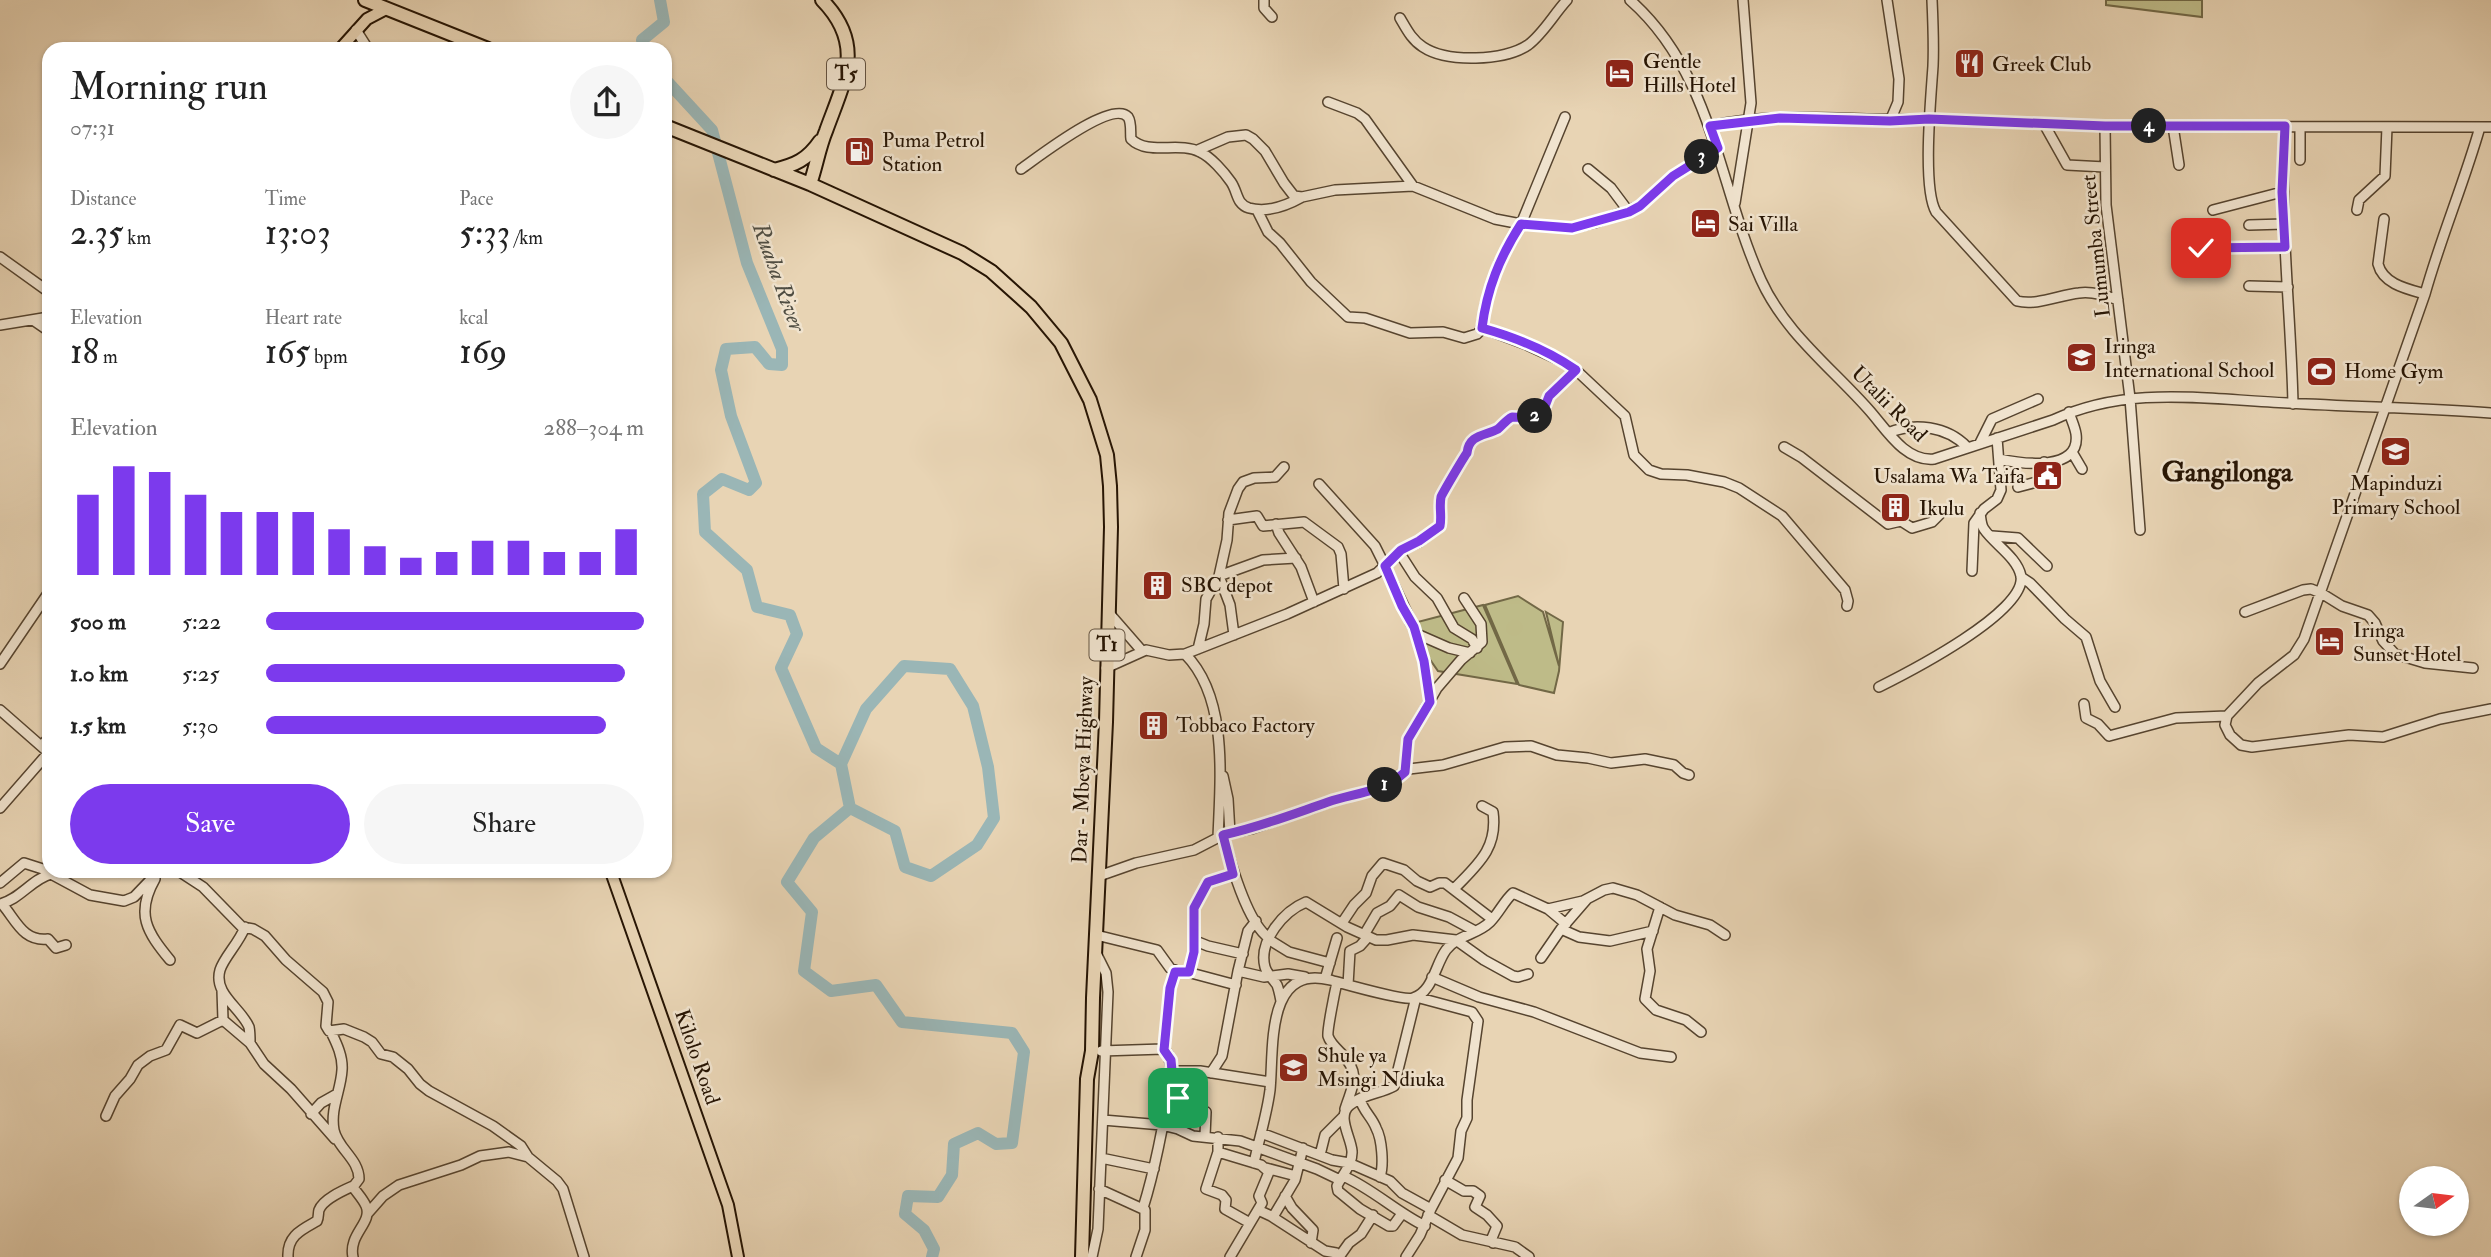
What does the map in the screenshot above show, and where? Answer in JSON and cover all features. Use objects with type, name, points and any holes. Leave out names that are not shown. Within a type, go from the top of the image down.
[{"type":"highway","points":[[365,0],[470,42]]},
{"type":"highway","name":"T5","points":[[806,182],[846,78],[849,56],[847,39],[833,12],[822,0]]},
{"type":"highway","name":"T1","points":[[672,129],[806,182]]},
{"type":"highway","points":[[767,168],[802,162],[815,156],[821,176],[835,197]]},
{"type":"highway","name":"Dar - Mbeya Highway","points":[[806,182],[962,253],[990,271],[1031,307],[1061,344],[1090,400],[1107,455],[1111,486],[1111,527],[1095,950],[1099,1051],[1087,1079],[1082,1257]]},
{"type":"main road","points":[[346,42],[367,19],[386,9]]},
{"type":"main road","name":"Kilolo Road","points":[[613,878],[728,1205],[738,1257]]},
{"type":"street","points":[[1264,0],[1264,8],[1272,17]]},
{"type":"street","points":[[1400,19],[1411,37],[1426,49],[1450,57],[1486,57],[1506,54],[1527,45],[1567,0]]},
{"type":"street","name":"Utalii Road","points":[[1630,0],[1652,21],[1690,77],[1718,148],[1761,281],[1773,303],[1804,343],[1905,450],[1926,460],[2069,412],[2130,398],[2205,396],[2293,404],[2384,406],[2491,413]]},
{"type":"street","points":[[1735,206],[1750,121],[1743,0]]},
{"type":"street","points":[[1887,0],[1899,79],[1898,102],[1890,121]]},
{"type":"street","points":[[1932,0],[1933,65],[1929,119],[1930,193],[1933,206],[2015,299],[2029,303],[2086,292],[2118,300]]},
{"type":"street","points":[[356,30],[364,42]]},
{"type":"street","points":[[1328,102],[1357,113],[1365,119],[1413,186]]},
{"type":"street","points":[[1021,170],[1083,127],[1110,114],[1127,116],[1131,139],[1139,145],[1198,150],[1228,137],[1246,135],[1265,151],[1289,191],[1294,196],[1301,197]]},
{"type":"street","points":[[1257,210],[1268,232],[1311,282],[1348,317],[1365,318],[1410,333],[1443,332],[1464,338],[1477,334],[1482,328],[1486,303],[1499,263],[1521,224],[1566,117]]},
{"type":"street","points":[[1710,126],[1780,118],[1890,121],[1929,119],[2173,127],[2491,127]]},
{"type":"street","points":[[2044,124],[2065,164],[2105,167]]},
{"type":"street","name":"Lumumba Street","points":[[2105,126],[2106,205],[2130,398],[2140,530]]},
{"type":"street","points":[[2285,126],[2282,192],[2293,404]]},
{"type":"street","points":[[2173,127],[2179,165]]},
{"type":"street","points":[[2300,127],[2300,160]]},
{"type":"street","points":[[2357,210],[2358,201],[2385,176],[2387,127]]},
{"type":"street","points":[[2480,127],[2466,177],[2434,260],[2425,294],[2304,639],[2294,655],[2239,700],[2227,716],[2225,725],[2230,736],[2241,746],[2252,747],[2349,735],[2383,737],[2440,719],[2491,709]]},
{"type":"street","points":[[1198,150],[1231,182],[1241,204],[1257,210],[1276,208],[1301,197],[1335,190],[1413,186],[1482,215],[1521,224],[1572,228],[1629,212],[1640,206],[1673,176],[1718,148]]},
{"type":"street","points":[[1588,169],[1611,188],[1629,212]]},
{"type":"street","points":[[2213,210],[2282,192]]},
{"type":"street","points":[[2384,219],[2378,264],[2380,271],[2399,286],[2425,294]]},
{"type":"street","points":[[2249,225],[2284,224]]},
{"type":"street","points":[[2193,248],[2285,247]]},
{"type":"street","points":[[0,257],[42,287]]},
{"type":"street","points":[[2249,286],[2288,287]]},
{"type":"street","points":[[0,325],[42,318]]},
{"type":"street","points":[[33,320],[42,326]]},
{"type":"street","points":[[1482,328],[1527,345],[1576,370],[1625,416],[1634,455],[1655,473],[1724,482],[1758,499],[1793,527],[1845,590],[1847,606]]},
{"type":"street","points":[[1106,668],[1142,651],[1151,650],[1169,655],[1185,654],[1314,602],[1377,573],[1399,552],[1440,526],[1443,491],[1452,482],[1473,439],[1496,429],[1512,417],[1533,418],[1544,409],[1549,396],[1576,370]]},
{"type":"street","points":[[1980,443],[1992,419],[2038,399]]},
{"type":"street","points":[[1999,459],[2011,462],[2061,460],[2072,452],[2076,433],[2069,412]]},
{"type":"street","points":[[1888,433],[1904,427],[1923,427],[1948,433],[1967,447]]},
{"type":"street","points":[[1972,571],[1974,523],[1980,513],[2000,494],[1997,438]]},
{"type":"street","points":[[1784,447],[1888,524],[1901,521],[1912,528],[1932,522],[1940,514]]},
{"type":"street","points":[[2072,452],[2082,469]]},
{"type":"street","points":[[2018,487],[2044,480],[2044,462]]},
{"type":"street","points":[[1198,649],[1206,599],[1219,576],[1232,504],[1243,482],[1254,478],[1275,477],[1284,467]]},
{"type":"street","points":[[1319,484],[1375,546],[1417,634],[1430,702]]},
{"type":"street","points":[[1980,513],[1983,527],[2017,567],[2021,577],[2034,586],[2086,637],[2100,681],[2115,707]]},
{"type":"street","points":[[1228,520],[1257,516],[1263,526],[1304,522],[1338,547],[1344,589]]},
{"type":"street","points":[[1276,524],[1296,558],[1314,602]]},
{"type":"street","points":[[1992,536],[2018,538],[2047,566]]},
{"type":"street","points":[[1399,552],[1415,577],[1437,598],[1454,628],[1472,639],[1474,650]]},
{"type":"street","points":[[1219,576],[1263,559],[1296,558]]},
{"type":"street","points":[[1219,576],[1227,593],[1234,635]]},
{"type":"street","points":[[1879,687],[1924,664],[1984,625],[2014,596],[2021,577]]},
{"type":"street","points":[[2245,612],[2311,589],[2342,606],[2368,615],[2383,641],[2395,654],[2425,663],[2473,668]]},
{"type":"street","points":[[1405,772],[1408,739],[1445,677],[1482,639],[1480,624],[1464,598]]},
{"type":"street","points":[[0,664],[42,602]]},
{"type":"street","points":[[1108,612],[1142,651]]},
{"type":"street","points":[[1417,634],[1449,648],[1474,650]]},
{"type":"street","points":[[1185,654],[1200,675],[1211,699],[1221,771],[1219,781],[1224,835],[1233,874],[1258,926],[1268,939],[1289,952],[1330,962]]},
{"type":"street","points":[[2084,704],[2086,718],[2098,723],[2109,736],[2176,718],[2227,716]]},
{"type":"street","points":[[0,709],[42,746]]},
{"type":"street","points":[[1099,876],[1136,863],[1194,850],[1224,835],[1251,829],[1381,787],[1416,768],[1443,765],[1519,745],[1557,755],[1588,758],[1611,764],[1644,759],[1669,763],[1689,775]]},
{"type":"street","points":[[0,808],[42,755]]},
{"type":"street","points":[[1454,889],[1482,859],[1493,839],[1493,812],[1482,806]]},
{"type":"street","points":[[0,883],[24,863],[42,869]]},
{"type":"street","points":[[1342,923],[1354,905],[1366,894],[1372,876],[1383,863],[1404,870],[1430,887],[1442,882],[1492,919]]},
{"type":"street","points":[[1189,972],[1194,952],[1194,908],[1212,879],[1233,874]]},
{"type":"street","points":[[42,876],[1,904],[24,933],[48,939],[56,948],[66,945]]},
{"type":"street","points":[[60,878],[90,895],[124,901],[134,897],[152,878]]},
{"type":"street","points":[[155,878],[144,911],[145,919],[155,942],[170,960]]},
{"type":"street","points":[[189,878],[203,887],[241,925],[265,936],[286,960],[323,992],[328,1002],[326,1026],[331,1032],[342,1067],[334,1129],[338,1142]]},
{"type":"street","points":[[1548,909],[1613,888],[1637,895],[1675,915],[1710,925],[1725,935]]},
{"type":"street","points":[[1238,971],[1325,979],[1401,998],[1416,996],[1421,994],[1433,977],[1446,950],[1456,940],[1492,919],[1513,893],[1548,909],[1564,926],[1580,937],[1610,941],[1653,931]]},
{"type":"street","points":[[1348,985],[1350,951],[1366,936],[1377,913],[1390,906],[1399,895],[1418,908],[1449,917],[1475,931]]},
{"type":"street","points":[[1541,958],[1588,898]]},
{"type":"street","points":[[1281,1001],[1276,984],[1264,964],[1264,952],[1268,939],[1291,911],[1306,902],[1366,936],[1387,940],[1413,935],[1456,940],[1484,960],[1513,975],[1518,977],[1528,974]]},
{"type":"street","points":[[1660,907],[1647,953],[1650,971],[1647,1002],[1656,1010],[1686,1020],[1701,1032]]},
{"type":"street","points":[[1211,1073],[1224,1051],[1248,931],[1258,926]]},
{"type":"street","points":[[245,927],[237,946],[220,970],[223,1020],[250,1043],[264,1064],[292,1089],[338,1142],[357,1168],[359,1179],[353,1186],[339,1192],[323,1205],[317,1221],[297,1231],[288,1249],[288,1257]]},
{"type":"street","points":[[1096,935],[1157,950],[1170,968],[1177,971],[1236,985]]},
{"type":"street","points":[[1325,979],[1337,938]]},
{"type":"street","points":[[1193,940],[1243,954]]},
{"type":"street","points":[[1254,1163],[1270,1082],[1274,1033],[1281,1001],[1294,983],[1305,977],[1315,958]]},
{"type":"street","points":[[1143,1208],[1154,1169],[1172,1071],[1171,1060],[1164,1050],[1170,988],[1177,971]]},
{"type":"street","points":[[1433,977],[1469,993],[1509,1007],[1534,1012],[1640,1053],[1671,1057]]},
{"type":"street","points":[[1337,982],[1328,1034],[1332,1043],[1347,1059],[1355,1077],[1344,1114],[1352,1151],[1338,1191],[1360,1209],[1391,1227],[1401,1214]]},
{"type":"street","points":[[222,990],[249,1027],[250,1043]]},
{"type":"street","points":[[1320,1155],[1325,1135],[1348,1106],[1370,1093],[1394,1086],[1416,996]]},
{"type":"street","points":[[1416,996],[1472,1012],[1478,1021],[1466,1100],[1467,1118],[1461,1131],[1458,1158],[1409,1253],[1422,1257]]},
{"type":"street","points":[[106,1116],[115,1096],[138,1065],[150,1056],[166,1050],[180,1025],[197,1033],[223,1020]]},
{"type":"street","points":[[331,1032],[344,1029],[372,1042],[381,1054],[393,1057],[408,1069],[420,1084],[493,1126],[521,1146],[528,1157],[563,1189],[584,1257]]},
{"type":"street","points":[[1092,1257],[1098,1229],[1103,1120],[1099,1051],[1164,1050]]},
{"type":"street","points":[[1172,1071],[1211,1073],[1270,1082]]},
{"type":"street","points":[[311,1114],[321,1103],[337,1094]]},
{"type":"street","points":[[1168,1095],[1178,1098],[1182,1108],[1206,1112],[1205,1136]]},
{"type":"street","points":[[1360,1099],[1363,1110],[1377,1129],[1383,1160],[1380,1177]]},
{"type":"street","points":[[1103,1120],[1162,1125],[1193,1136],[1218,1137],[1257,1147],[1341,1178],[1387,1201],[1401,1214],[1424,1226]]},
{"type":"street","points":[[1261,1133],[1349,1163],[1390,1181],[1402,1194],[1462,1235],[1515,1247],[1529,1257]]},
{"type":"street","points":[[1218,1137],[1218,1152],[1206,1188],[1224,1197],[1225,1209],[1250,1223]]},
{"type":"street","points":[[1273,1217],[1296,1176],[1303,1148]]},
{"type":"street","points":[[368,1213],[392,1189],[410,1181],[491,1154],[509,1152],[528,1157]]},
{"type":"street","points":[[1218,1152],[1296,1176]]},
{"type":"street","points":[[1101,1158],[1154,1169]]},
{"type":"street","points":[[1230,1257],[1262,1203],[1260,1192],[1268,1174],[1266,1168]]},
{"type":"street","points":[[1445,1180],[1480,1196],[1475,1207],[1497,1226],[1493,1242]]},
{"type":"street","points":[[353,1186],[366,1205],[368,1213],[355,1236],[353,1257]]},
{"type":"street","points":[[1099,1189],[1143,1208],[1147,1214],[1136,1257]]},
{"type":"street","points":[[1285,1196],[1292,1208],[1313,1230],[1311,1243]]},
{"type":"street","points":[[1258,1210],[1311,1243],[1340,1257],[1349,1243],[1359,1237],[1373,1215]]},
{"type":"shaded area","points":[[2106,0],[2202,0],[2202,17],[2106,5]]},
{"type":"shaded area","points":[[1518,596],[1543,612],[1559,666],[1546,612],[1563,622],[1559,671],[1554,693],[1519,685],[1485,605]]},
{"type":"shaded area","points":[[1483,605],[1517,684],[1438,671],[1406,625]]},
{"type":"waterway","name":"Ruaha River","points":[[642,42],[664,22],[660,0]]},
{"type":"waterway","name":"Ruaha River","points":[[672,87],[712,130],[747,263],[782,349],[782,365],[769,364],[755,347],[726,349],[721,370],[731,416],[756,483],[749,490],[722,479],[703,494],[705,532],[747,570],[757,607],[790,615],[797,634],[781,668],[816,748],[841,764],[850,808],[814,838],[787,882],[812,912],[804,971],[831,991],[876,985],[902,1022],[1012,1033],[1024,1052],[1012,1143],[996,1144],[978,1133],[954,1144],[952,1175],[938,1197],[908,1196],[905,1214],[924,1230],[934,1249],[932,1257]]},
{"type":"waterway","name":"Ruaha River","points":[[841,764],[866,709],[904,666],[950,669],[973,706],[988,767],[994,818],[977,845],[931,876],[905,867],[895,831],[850,808]]},
{"type":"place","name":"Greek Club","points":[[1969,64]]},
{"type":"place","name":"Gentle Hills Hotel","points":[[1620,73]]},
{"type":"place","name":"Puma Petrol Station","points":[[859,152]]},
{"type":"place","name":"Sai Villa","points":[[1705,224]]},
{"type":"place","name":"Iringa International School","points":[[2081,358]]},
{"type":"place","name":"Home Gym","points":[[2321,371]]},
{"type":"place","name":"Mapinduzi Primary School","points":[[2396,451]]},
{"type":"place","name":"Usalama Wa Taifa","points":[[2048,476]]},
{"type":"place","name":"Ikulu","points":[[1896,508]]},
{"type":"place","name":"SBC depot","points":[[1158,585]]},
{"type":"place","name":"Iringa Sunset Hotel","points":[[2330,642]]},
{"type":"place","name":"Tobbaco Factory","points":[[1153,725]]},
{"type":"place","name":"Shule ya Msingi Ndiuka","points":[[1294,1067]]},
{"type":"district","name":"Gangilonga","points":[[2227,472]]},
{"type":"route","points":[[1178,1098],[1168,1095],[1172,1071],[1171,1060],[1164,1050],[1170,988],[1175,972],[1189,972],[1194,952],[1193,915],[1199,897],[1212,879],[1233,874],[1223,835],[1251,829],[1381,787],[1405,772],[1406,744],[1430,702],[1424,661],[1414,627],[1385,566],[1401,550],[1414,545],[1440,526],[1443,491],[1452,482],[1473,439],[1501,427],[1512,417],[1533,418],[1544,409],[1549,396],[1576,370],[1527,345],[1482,328],[1486,303],[1503,252],[1521,224],[1572,228],[1629,212],[1695,160],[1718,148],[1710,126],[1727,123],[1780,118],[1819,118],[2105,126],[2285,126],[2282,192],[2285,247],[2201,248]]}]
